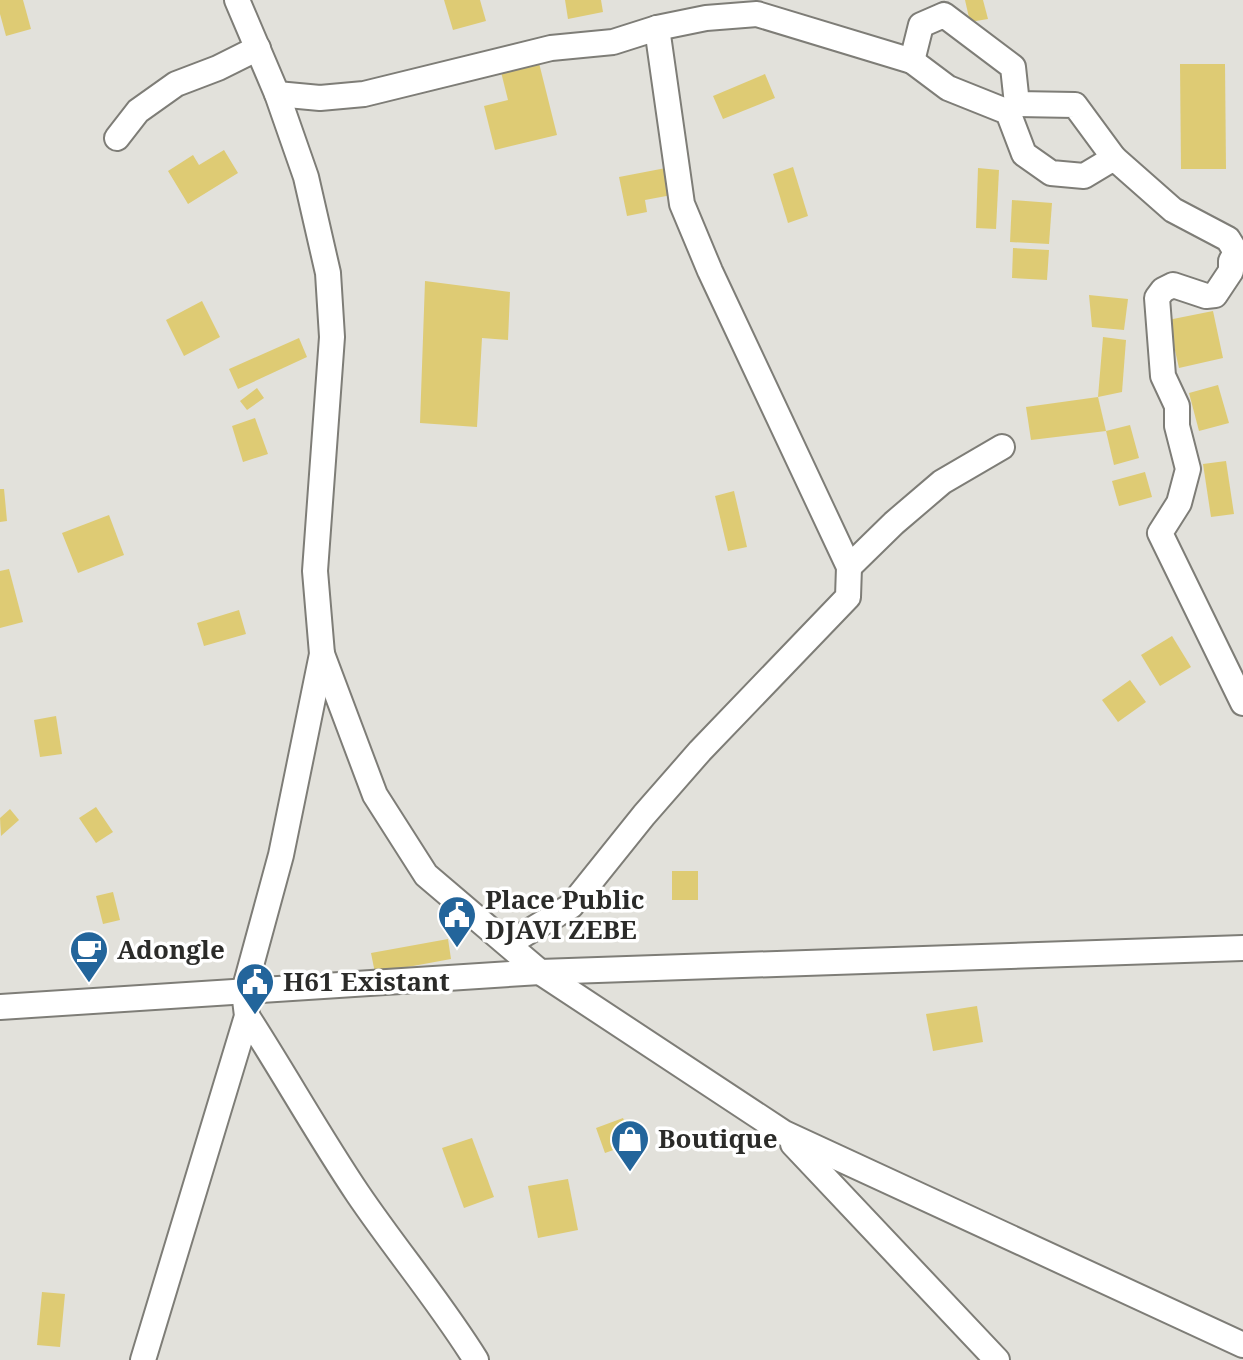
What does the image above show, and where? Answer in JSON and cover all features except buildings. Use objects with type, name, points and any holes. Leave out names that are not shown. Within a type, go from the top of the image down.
[{"type":"street","points":[[237,0],[277,94],[306,177],[328,273],[332,337],[315,571],[322,654],[375,795],[426,875],[540,972],[784,1133],[1243,1345]]},
{"type":"street","points":[[277,94],[320,98],[364,94],[551,48],[613,42],[657,28],[765,7],[912,61],[948,88],[1013,108],[1075,105],[1114,158],[1173,210],[1228,239],[1240,253],[1231,261],[1231,271],[1215,295],[1206,296],[1173,285],[1163,290],[1157,298],[1163,376],[1177,406],[1177,426],[1188,469],[1179,503],[1160,533],[1243,703]]},
{"type":"street","points":[[912,61],[921,25],[944,15],[1013,67],[1013,108],[1024,154],[1051,173],[1084,176],[1114,158]]},
{"type":"street","points":[[508,944],[571,906],[700,751],[848,597],[849,567],[710,271],[682,204],[657,28]]},
{"type":"street","points":[[117,138],[138,111],[176,84],[258,48]]},
{"type":"street","points":[[849,567],[942,482],[1002,447]]},
{"type":"street","points":[[143,1360],[247,1016],[244,991],[281,855],[322,654]]},
{"type":"street","points":[[0,1007],[540,972],[1243,948]]},
{"type":"street","points":[[247,1016],[292,1085],[331,1154],[476,1360]]},
{"type":"street","points":[[784,1133],[997,1360]]},
{"type":"place","name":"Place Public DJAVI ZEBE","points":[[457,949]]},
{"type":"place","name":"Adongle","points":[[89,984]]},
{"type":"place","name":"H61 Existant","points":[[255,1016]]},
{"type":"place","name":"Boutique","points":[[630,1173]]}]
